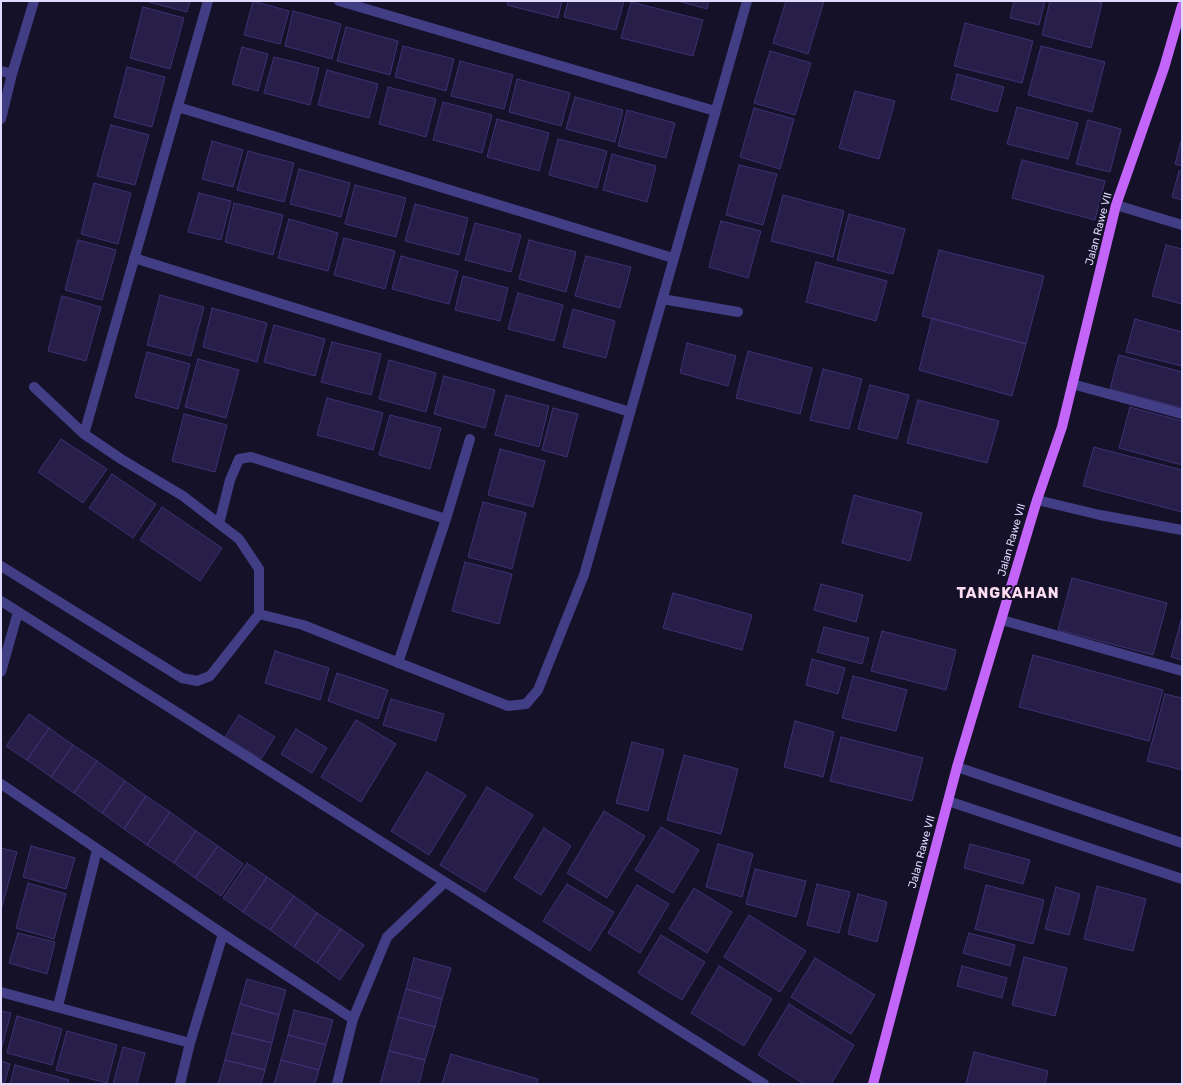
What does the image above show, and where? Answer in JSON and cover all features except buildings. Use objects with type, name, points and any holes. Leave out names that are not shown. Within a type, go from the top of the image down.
[{"type":"main road","name":"Jalan Rawe VII","points":[[873,1084],[957,767],[1037,500],[1062,427],[1116,205],[1164,68],[1182,6]]},
{"type":"street","points":[[1,120],[12,74],[34,1]]},
{"type":"street","points":[[84,434],[208,1]]},
{"type":"street","points":[[339,1],[367,5],[715,111]]},
{"type":"street","points":[[259,614],[303,625],[508,706],[526,704],[538,690],[584,575],[747,1]]},
{"type":"street","points":[[1,71],[12,74]]},
{"type":"street","points":[[178,107],[674,258]]},
{"type":"street","points":[[1116,205],[1182,225]]},
{"type":"street","points":[[134,258],[630,412]]},
{"type":"street","points":[[662,299],[738,312]]},
{"type":"street","points":[[1072,384],[1182,414]]},
{"type":"street","points":[[1,566],[182,678],[196,682],[210,676],[259,614],[259,569],[239,540],[183,496],[121,459],[84,434],[34,387]]},
{"type":"street","points":[[398,663],[446,519],[470,439]]},
{"type":"street","points":[[219,524],[230,480],[239,458],[251,457],[446,519]]},
{"type":"street","points":[[1037,500],[1100,515],[1182,530]]},
{"type":"street","points":[[1,601],[764,1084]]},
{"type":"street","points":[[1,672],[18,612]]},
{"type":"street","points":[[1002,620],[1182,671]]},
{"type":"street","points":[[957,767],[1182,843]]},
{"type":"street","points":[[1,784],[97,850],[353,1019]]},
{"type":"street","points":[[948,800],[1182,879]]},
{"type":"street","points":[[58,1006],[97,850]]},
{"type":"street","points":[[337,1084],[353,1019],[387,938],[445,882]]},
{"type":"street","points":[[180,1084],[190,1043],[223,934]]},
{"type":"street","points":[[1,992],[58,1006],[190,1043]]},
{"type":"district","name":"TANGKAHAN","points":[[1008,594]]}]
